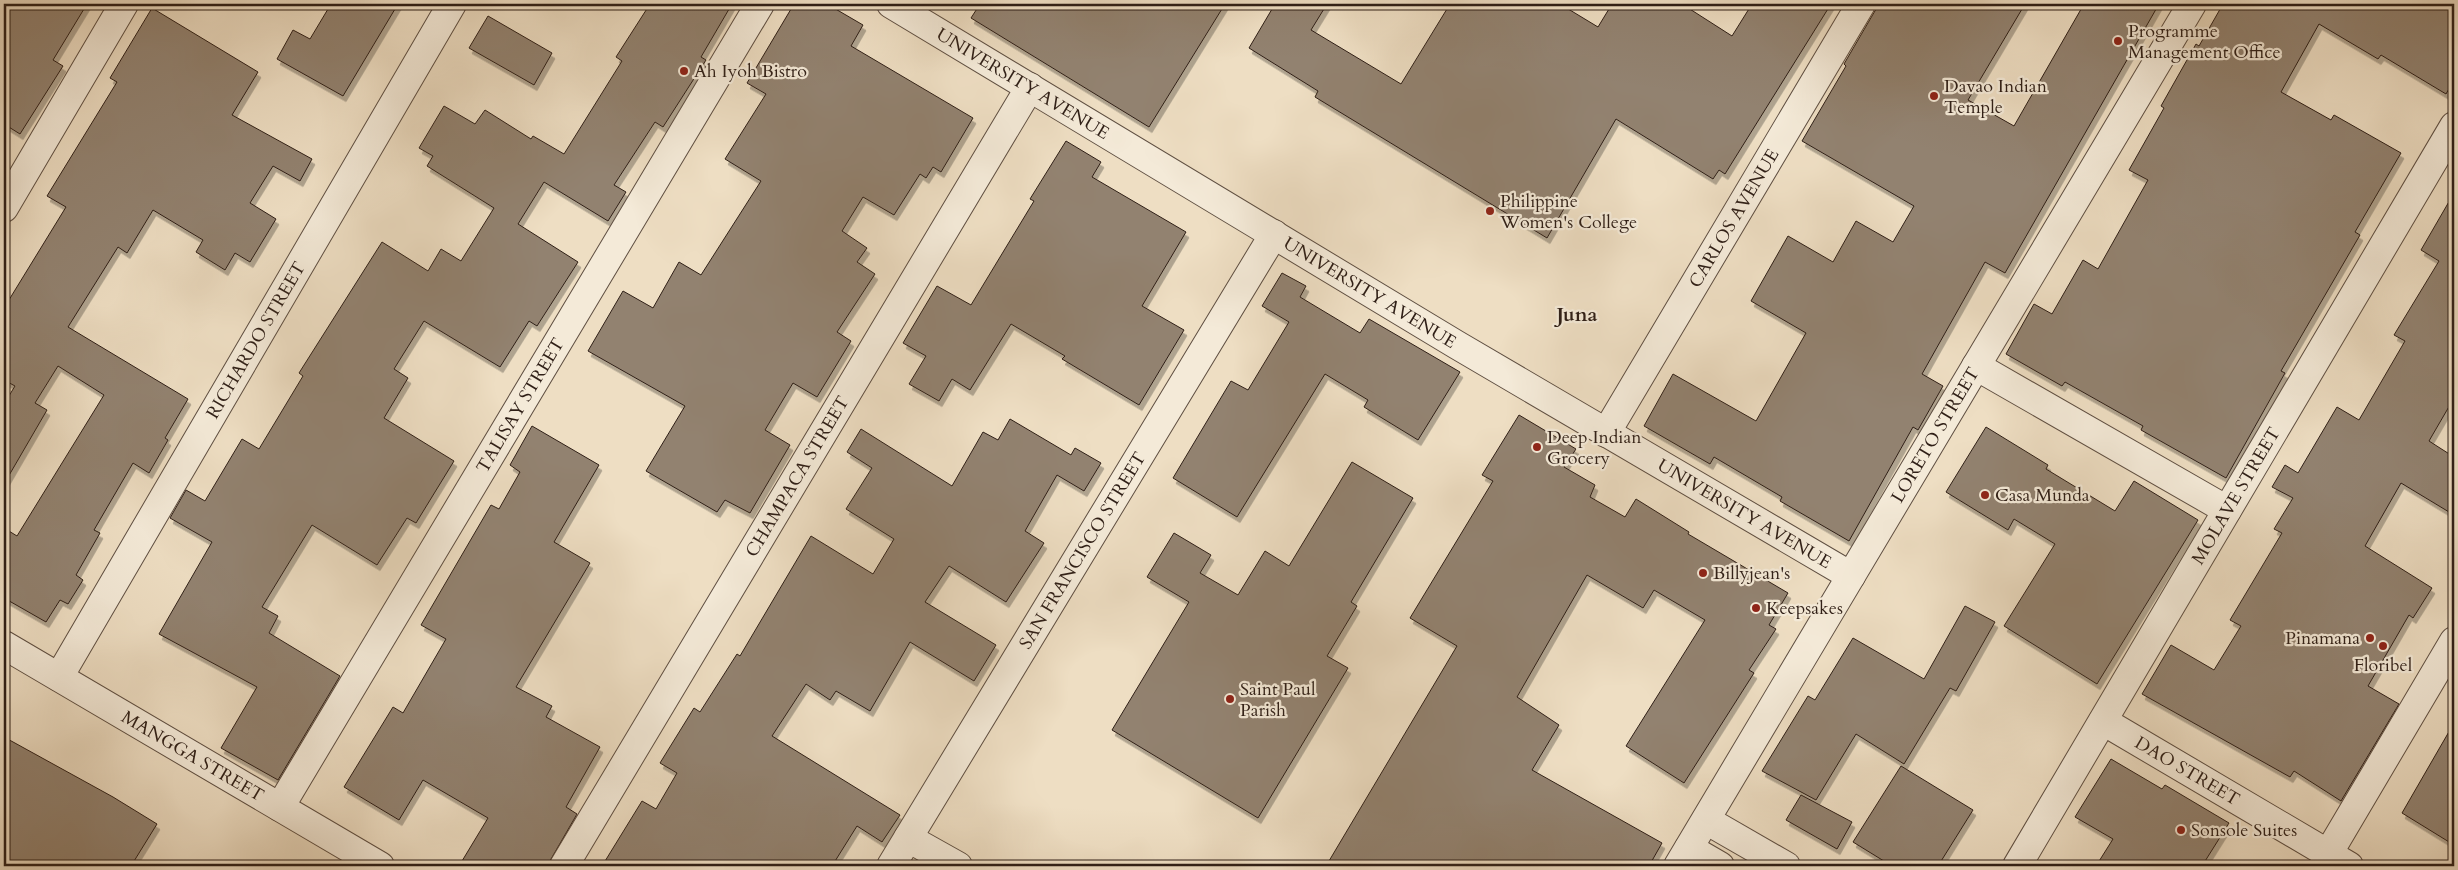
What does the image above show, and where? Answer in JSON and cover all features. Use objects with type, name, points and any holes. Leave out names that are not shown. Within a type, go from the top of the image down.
[{"type":"street","points":[[4,208],[124,4]]},
{"type":"street","name":"RICHARDO STREET","points":[[59,678],[452,4]]},
{"type":"street","name":"TALISAY STREET","points":[[280,807],[760,4]]},
{"type":"street","name":"UNIVERSITY AVENUE","points":[[891,4],[1606,433],[1851,576]]},
{"type":"street","name":"CARLOS AVENUE","points":[[1606,433],[1860,4]]},
{"type":"street","name":"LORETO STREET","points":[[1684,857],[2192,4]]},
{"type":"street","name":"CHAMPACA STREET","points":[[564,866],[1030,87]]},
{"type":"street","name":"MOLAVE STREET","points":[[2017,866],[2454,126]]},
{"type":"street","name":"SAN FRANCISCO STREET","points":[[891,866],[1274,234]]},
{"type":"street","points":[[1976,366],[2227,510]]},
{"type":"street","points":[[2339,860],[2454,641]]},
{"type":"street","name":"MANGGA STREET","points":[[4,645],[380,866]]},
{"type":"street","name":"DAO STREET","points":[[2103,721],[2339,860]]},
{"type":"street","points":[[1706,820],[1786,866]]},
{"type":"street","points":[[908,838],[958,866]]},
{"type":"street","points":[[1684,857],[1720,866]]},
{"type":"building","points":[[4,4],[87,4],[53,60],[63,66],[20,134],[4,124]]},
{"type":"building","points":[[331,4],[398,4],[343,96],[277,59],[293,30],[310,39]]},
{"type":"building","points":[[650,4],[732,4],[701,57],[706,60],[663,127],[655,122],[614,185],[626,192],[608,221],[544,182],[518,224],[578,262],[537,326],[529,321],[500,367],[424,321],[394,369],[408,378],[384,418],[454,461],[416,523],[407,518],[377,565],[312,525],[262,607],[278,616],[269,633],[340,676],[278,780],[221,748],[257,687],[159,634],[212,542],[170,518],[186,490],[205,501],[242,439],[259,449],[303,376],[299,373],[382,242],[428,271],[441,249],[461,261],[494,208],[427,166],[433,156],[419,148],[444,106],[475,124],[485,110],[531,139],[533,136],[564,154],[622,61],[616,57]]},
{"type":"building","points":[[794,4],[827,4],[863,25],[851,46],[973,118],[941,172],[933,167],[926,178],[920,174],[894,215],[863,197],[842,231],[867,248],[857,262],[875,274],[837,332],[851,341],[817,397],[793,383],[765,430],[790,445],[750,513],[725,500],[717,512],[646,471],[685,406],[588,351],[623,291],[653,308],[679,262],[701,275],[761,181],[725,159],[766,94],[747,83]]},
{"type":"building","points":[[980,4],[1225,4],[1149,127],[971,18]]},
{"type":"building","points":[[1275,4],[1327,4],[1311,30],[1401,84],[1450,4],[1560,4],[1598,27],[1612,4],[1682,4],[1732,36],[1752,4],[1831,4],[1725,174],[1719,170],[1713,179],[1616,119],[1547,238],[1315,97],[1318,91],[1249,48]]},
{"type":"building","points":[[1879,4],[2025,4],[1968,100],[2014,126],[2084,4],[2159,4],[2005,273],[1985,262],[1922,374],[1943,386],[1918,430],[1913,427],[1849,541],[1780,501],[1782,497],[1714,457],[1710,464],[1644,426],[1673,374],[1756,421],[1806,333],[1751,301],[1788,236],[1833,262],[1856,221],[1893,242],[1914,206],[1802,141],[1846,66],[1844,64]]},
{"type":"building","points":[[2223,4],[2454,4],[2454,80],[2446,94],[2381,55],[2378,59],[2319,24],[2281,92],[2331,120],[2334,115],[2401,153],[2355,232],[2360,235],[2281,371],[2285,373],[2226,478],[2141,430],[2143,426],[2065,382],[2062,386],[2006,354],[2034,304],[2052,314],[2083,260],[2098,269],[2148,180],[2129,170],[2164,108],[2161,106],[2196,44],[2199,46]]},
{"type":"building","points":[[152,8],[258,72],[232,115],[312,159],[300,181],[273,166],[250,203],[276,219],[250,262],[235,253],[225,270],[196,252],[203,240],[153,210],[127,253],[118,247],[68,327],[188,399],[165,438],[168,440],[149,473],[133,463],[94,530],[100,533],[76,575],[83,580],[68,604],[60,600],[46,622],[4,598],[4,528],[17,536],[104,395],[58,366],[35,403],[47,410],[4,484],[4,404],[15,386],[4,380],[4,308],[66,207],[47,196],[117,82],[110,78]]},
{"type":"building","points":[[488,16],[552,53],[534,85],[469,48]]},
{"type":"building","points":[[1066,141],[1101,162],[1092,177],[1186,232],[1142,306],[1184,330],[1139,405],[1062,359],[1065,356],[1011,324],[970,390],[952,379],[939,401],[909,384],[926,356],[903,343],[937,286],[971,305],[1034,201],[1030,199]]},
{"type":"building","points":[[2454,193],[2454,398],[2429,441],[2454,457],[2454,515],[2401,483],[2365,546],[2432,588],[2413,618],[2409,615],[2368,686],[2399,704],[2341,801],[2294,771],[2290,777],[2142,694],[2171,645],[2214,670],[2241,626],[2230,620],[2282,533],[2274,529],[2293,498],[2272,487],[2285,465],[2298,473],[2337,407],[2359,420],[2405,341],[2394,335],[2439,261],[2421,250]]},
{"type":"building","points":[[1282,273],[1306,286],[1300,297],[1360,333],[1369,319],[1460,372],[1418,440],[1364,407],[1368,400],[1325,374],[1237,517],[1173,478],[1231,381],[1248,390],[1289,322],[1262,306]]},
{"type":"building","points":[[1519,415],[1576,449],[1564,467],[1595,485],[1590,497],[1625,517],[1636,499],[1689,532],[1688,534],[1788,593],[1769,625],[1776,629],[1749,670],[1754,673],[1684,783],[1626,746],[1705,620],[1654,590],[1643,608],[1587,575],[1517,697],[1559,725],[1532,770],[1662,843],[1649,866],[1326,866],[1457,646],[1410,618],[1493,481],[1482,475]]},
{"type":"building","points":[[1010,419],[1071,455],[1075,448],[1101,463],[1084,491],[1057,475],[1025,531],[1044,543],[1006,602],[949,566],[925,602],[996,645],[974,681],[910,642],[870,711],[836,691],[830,700],[806,684],[772,736],[900,815],[882,842],[857,826],[832,866],[602,866],[642,801],[656,809],[677,773],[660,763],[694,708],[700,712],[737,654],[740,656],[811,536],[873,574],[894,539],[846,509],[872,468],[847,452],[861,429],[952,486],[983,432],[998,440]]},
{"type":"building","points":[[532,426],[599,465],[554,542],[590,563],[516,687],[552,706],[546,717],[600,747],[566,807],[577,814],[547,866],[459,866],[488,818],[423,780],[399,820],[344,787],[393,707],[403,713],[446,639],[421,625],[491,505],[499,509],[520,472],[510,465]]},
{"type":"building","points":[[1986,427],[2048,465],[2046,469],[2115,511],[2134,481],[2198,520],[2097,684],[2004,626],[2055,544],[2014,519],[2008,530],[1946,492]]},
{"type":"building","name":"Saint Paul Parish","points":[[1352,462],[1413,498],[1351,602],[1357,606],[1327,656],[1348,668],[1258,818],[1112,730],[1189,602],[1147,577],[1174,533],[1211,555],[1200,573],[1238,595],[1265,551],[1289,566]]},
{"type":"building","points":[[1965,606],[1995,622],[1956,691],[1950,688],[1904,764],[1856,734],[1816,800],[1762,771],[1808,696],[1815,700],[1853,638],[1924,679]]},
{"type":"building","points":[[2454,723],[2454,845],[2402,813]]},
{"type":"building","points":[[4,737],[113,797],[157,824],[131,866],[4,866]]},
{"type":"building","points":[[2111,759],[2162,789],[2165,785],[2229,823],[2202,866],[2096,866],[2113,839],[2075,817]]},
{"type":"building","points":[[1901,766],[1973,810],[1938,866],[1892,866],[1853,842]]},
{"type":"building","points":[[1801,795],[1852,822],[1837,849],[1786,820]]},
{"type":"place","name":"Programme Management Office","points":[[2118,41]]},
{"type":"place","name":"Ah Iyoh Bistro","points":[[684,71]]},
{"type":"place","name":"Davao Indian Temple","points":[[1934,96]]},
{"type":"place","name":"Philippine Women's College","points":[[1490,211]]},
{"type":"place","name":"Deep Indian Grocery","points":[[1537,447]]},
{"type":"place","name":"Casa Munda","points":[[1985,495]]},
{"type":"place","name":"Billyjean's","points":[[1703,573]]},
{"type":"place","name":"Keepsakes","points":[[1756,608]]},
{"type":"place","name":"Pinamana","points":[[2370,638]]},
{"type":"place","name":"Floribel","points":[[2383,646]]},
{"type":"place","name":"Saint Paul Parish","points":[[1230,699]]},
{"type":"place","name":"Sonsole Suites","points":[[2181,830]]},
{"type":"district","name":"Juna","points":[[1577,314]]}]
